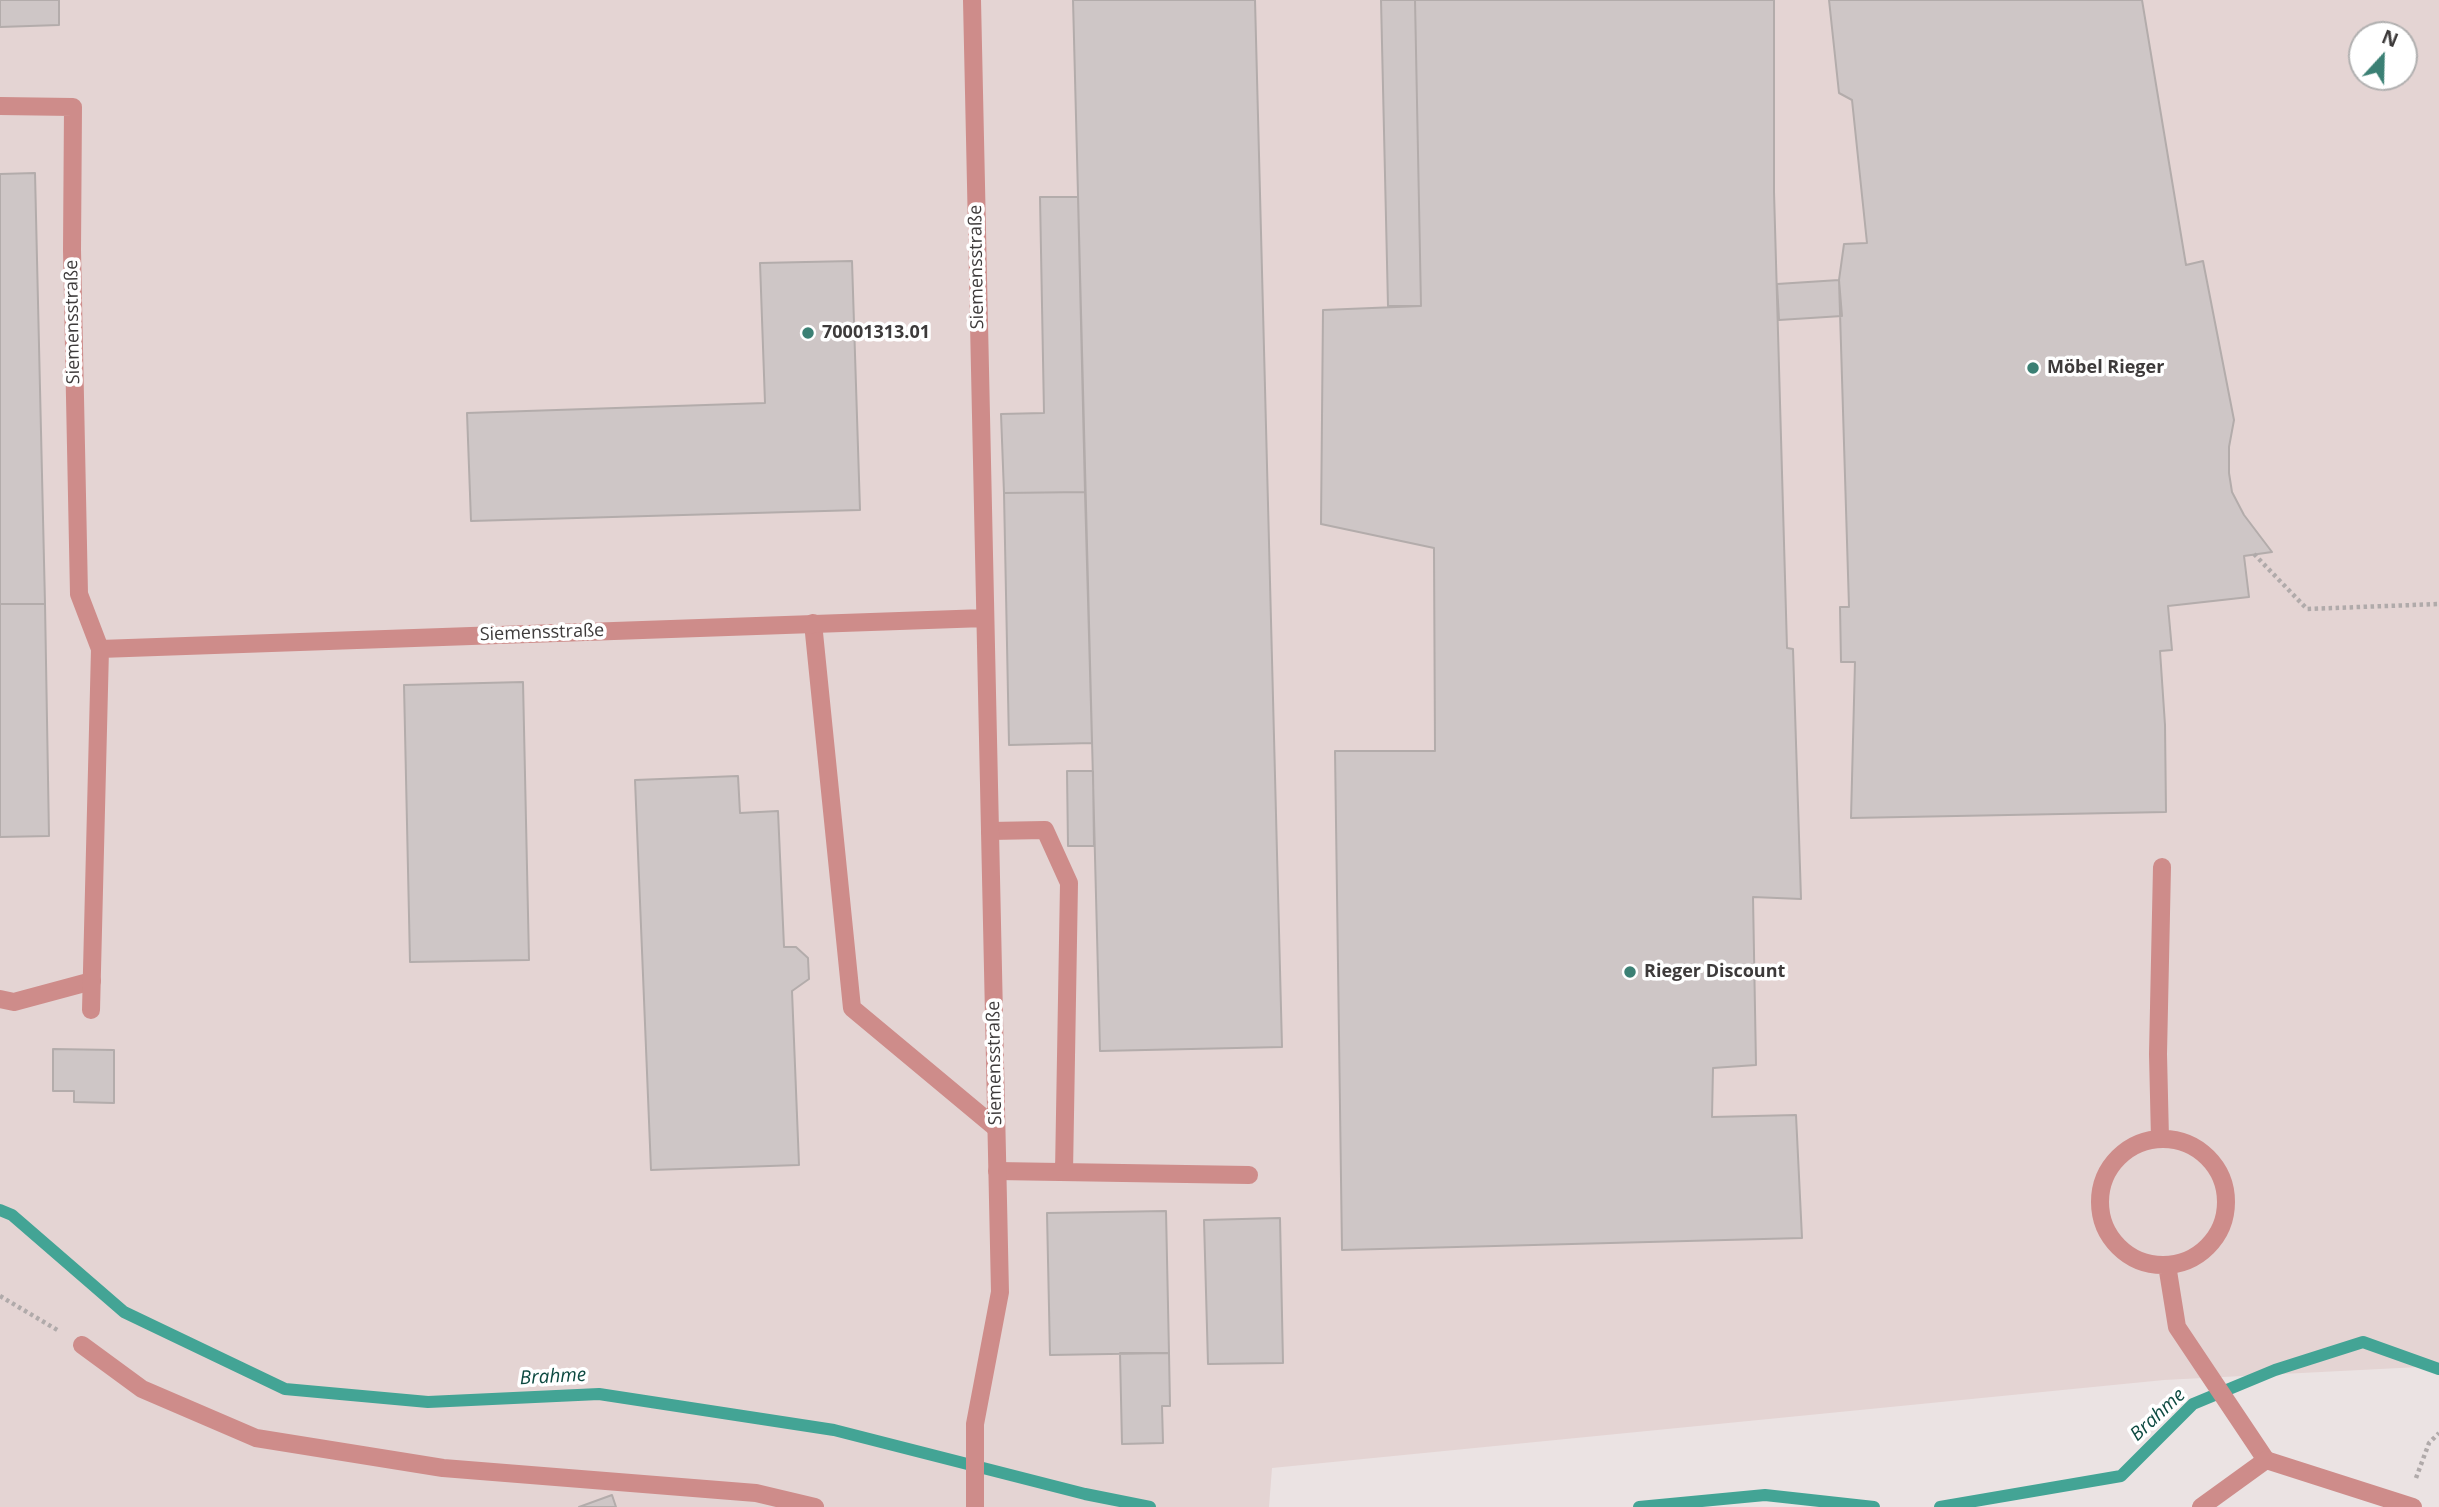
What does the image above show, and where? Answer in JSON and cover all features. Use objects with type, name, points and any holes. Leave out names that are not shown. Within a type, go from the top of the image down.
[{"type":"street","name":"Siemensstraße","points":[[972,0],[1000,1292],[975,1424],[975,1507]]},
{"type":"street","name":"Siemensstraße","points":[[0,106],[74,107],[72,250],[79,594],[100,649],[91,1010]]},
{"type":"street","name":"Siemensstraße","points":[[100,649],[985,618]]},
{"type":"street","points":[[813,624],[852,1008],[996,1128]]},
{"type":"street","points":[[990,831],[1045,830],[1069,883],[1064,1172]]},
{"type":"street","points":[[2160,1139],[2158,1054],[2162,867]]},
{"type":"street","points":[[0,999],[14,1002],[92,981]]},
{"type":"street","points":[[2160,1139],[2181,1142],[2199,1150],[2214,1165],[2223,1182],[2227,1201],[2224,1220],[2216,1238],[2203,1252],[2186,1262],[2167,1265],[2147,1263],[2128,1255],[2113,1241],[2104,1226],[2100,1207],[2101,1189],[2108,1172],[2119,1157],[2131,1147],[2160,1139]]},
{"type":"street","points":[[997,1171],[1250,1175]]},
{"type":"street","points":[[2167,1265],[2177,1328],[2266,1460],[2410,1506]]},
{"type":"street","points":[[82,1345],[142,1389],[256,1438],[443,1468],[756,1493],[815,1507]]},
{"type":"street","points":[[2201,1507],[2266,1460]]},
{"type":"path","points":[[2254,554],[2307,608],[2439,604]]},
{"type":"path","points":[[0,1296],[82,1345]]},
{"type":"path","points":[[2410,1506],[2429,1443],[2439,1433]]},
{"type":"shaded area","points":[[0,0],[2439,0],[2439,1366],[2164,1380],[1272,1468],[1269,1507],[0,1507]]},
{"type":"building","points":[[0,0],[59,0],[59,25],[0,27]]},
{"type":"building","points":[[1073,0],[1255,0],[1282,1047],[1100,1051]]},
{"type":"building","points":[[1381,0],[1415,0],[1421,306],[1388,306]]},
{"type":"building","points":[[1415,0],[1774,0],[1774,192],[1787,648],[1793,649],[1801,899],[1753,897],[1756,1065],[1713,1068],[1712,1117],[1796,1115],[1802,1238],[1342,1250],[1335,751],[1435,751],[1434,548],[1321,524],[1323,310],[1421,306]]},
{"type":"building","name":"Möbel Rieger","points":[[1829,0],[2142,0],[2186,265],[2203,261],[2234,420],[2229,447],[2232,492],[2244,515],[2272,552],[2244,556],[2249,597],[2168,606],[2172,650],[2160,651],[2165,725],[2166,812],[1851,818],[1855,662],[1841,662],[1840,607],[1849,607],[1839,280],[1844,244],[1867,243],[1852,100],[1839,93]]},
{"type":"building","points":[[35,173],[45,604],[0,604],[0,174]]},
{"type":"building","points":[[1040,197],[1078,197],[1085,492],[1004,493],[1001,414],[1044,413]]},
{"type":"building","name":"70001313.01","points":[[852,261],[860,510],[471,521],[467,413],[765,403],[760,263]]},
{"type":"building","points":[[1839,280],[1842,316],[1779,320],[1777,284]]},
{"type":"building","points":[[1085,492],[1092,743],[1009,745],[1004,493]]},
{"type":"building","points":[[0,604],[45,604],[49,836],[0,837]]},
{"type":"building","points":[[523,682],[529,960],[410,962],[404,685]]},
{"type":"building","points":[[1067,771],[1093,771],[1094,846],[1068,846]]},
{"type":"building","points":[[738,776],[740,813],[778,811],[784,947],[796,947],[808,958],[809,979],[792,991],[799,1165],[651,1170],[635,780]]},
{"type":"building","points":[[53,1049],[114,1050],[114,1103],[74,1102],[74,1091],[53,1091]]},
{"type":"building","points":[[1166,1211],[1169,1353],[1050,1355],[1047,1213]]},
{"type":"building","points":[[1280,1218],[1283,1363],[1208,1364],[1204,1220]]},
{"type":"building","points":[[1120,1353],[1169,1353],[1170,1406],[1162,1406],[1163,1443],[1122,1444]]},
{"type":"building","points":[[612,1495],[616,1507],[579,1507]]},
{"type":"waterway","name":"Brahme","points":[[0,1210],[12,1215],[124,1312],[285,1389],[428,1402],[599,1394],[834,1430],[1085,1494],[1150,1507]]},
{"type":"waterway","name":"Brahme","points":[[1940,1507],[2121,1476],[2193,1404],[2275,1370],[2363,1342],[2439,1369]]},
{"type":"waterway","name":"Brahme","points":[[1639,1507],[1765,1495],[1874,1507]]},
{"type":"place","name":"70001313.01","points":[[808,333]]},
{"type":"place","name":"Möbel Rieger","points":[[2033,368]]},
{"type":"place","name":"Rieger Discount","points":[[1630,972]]}]
